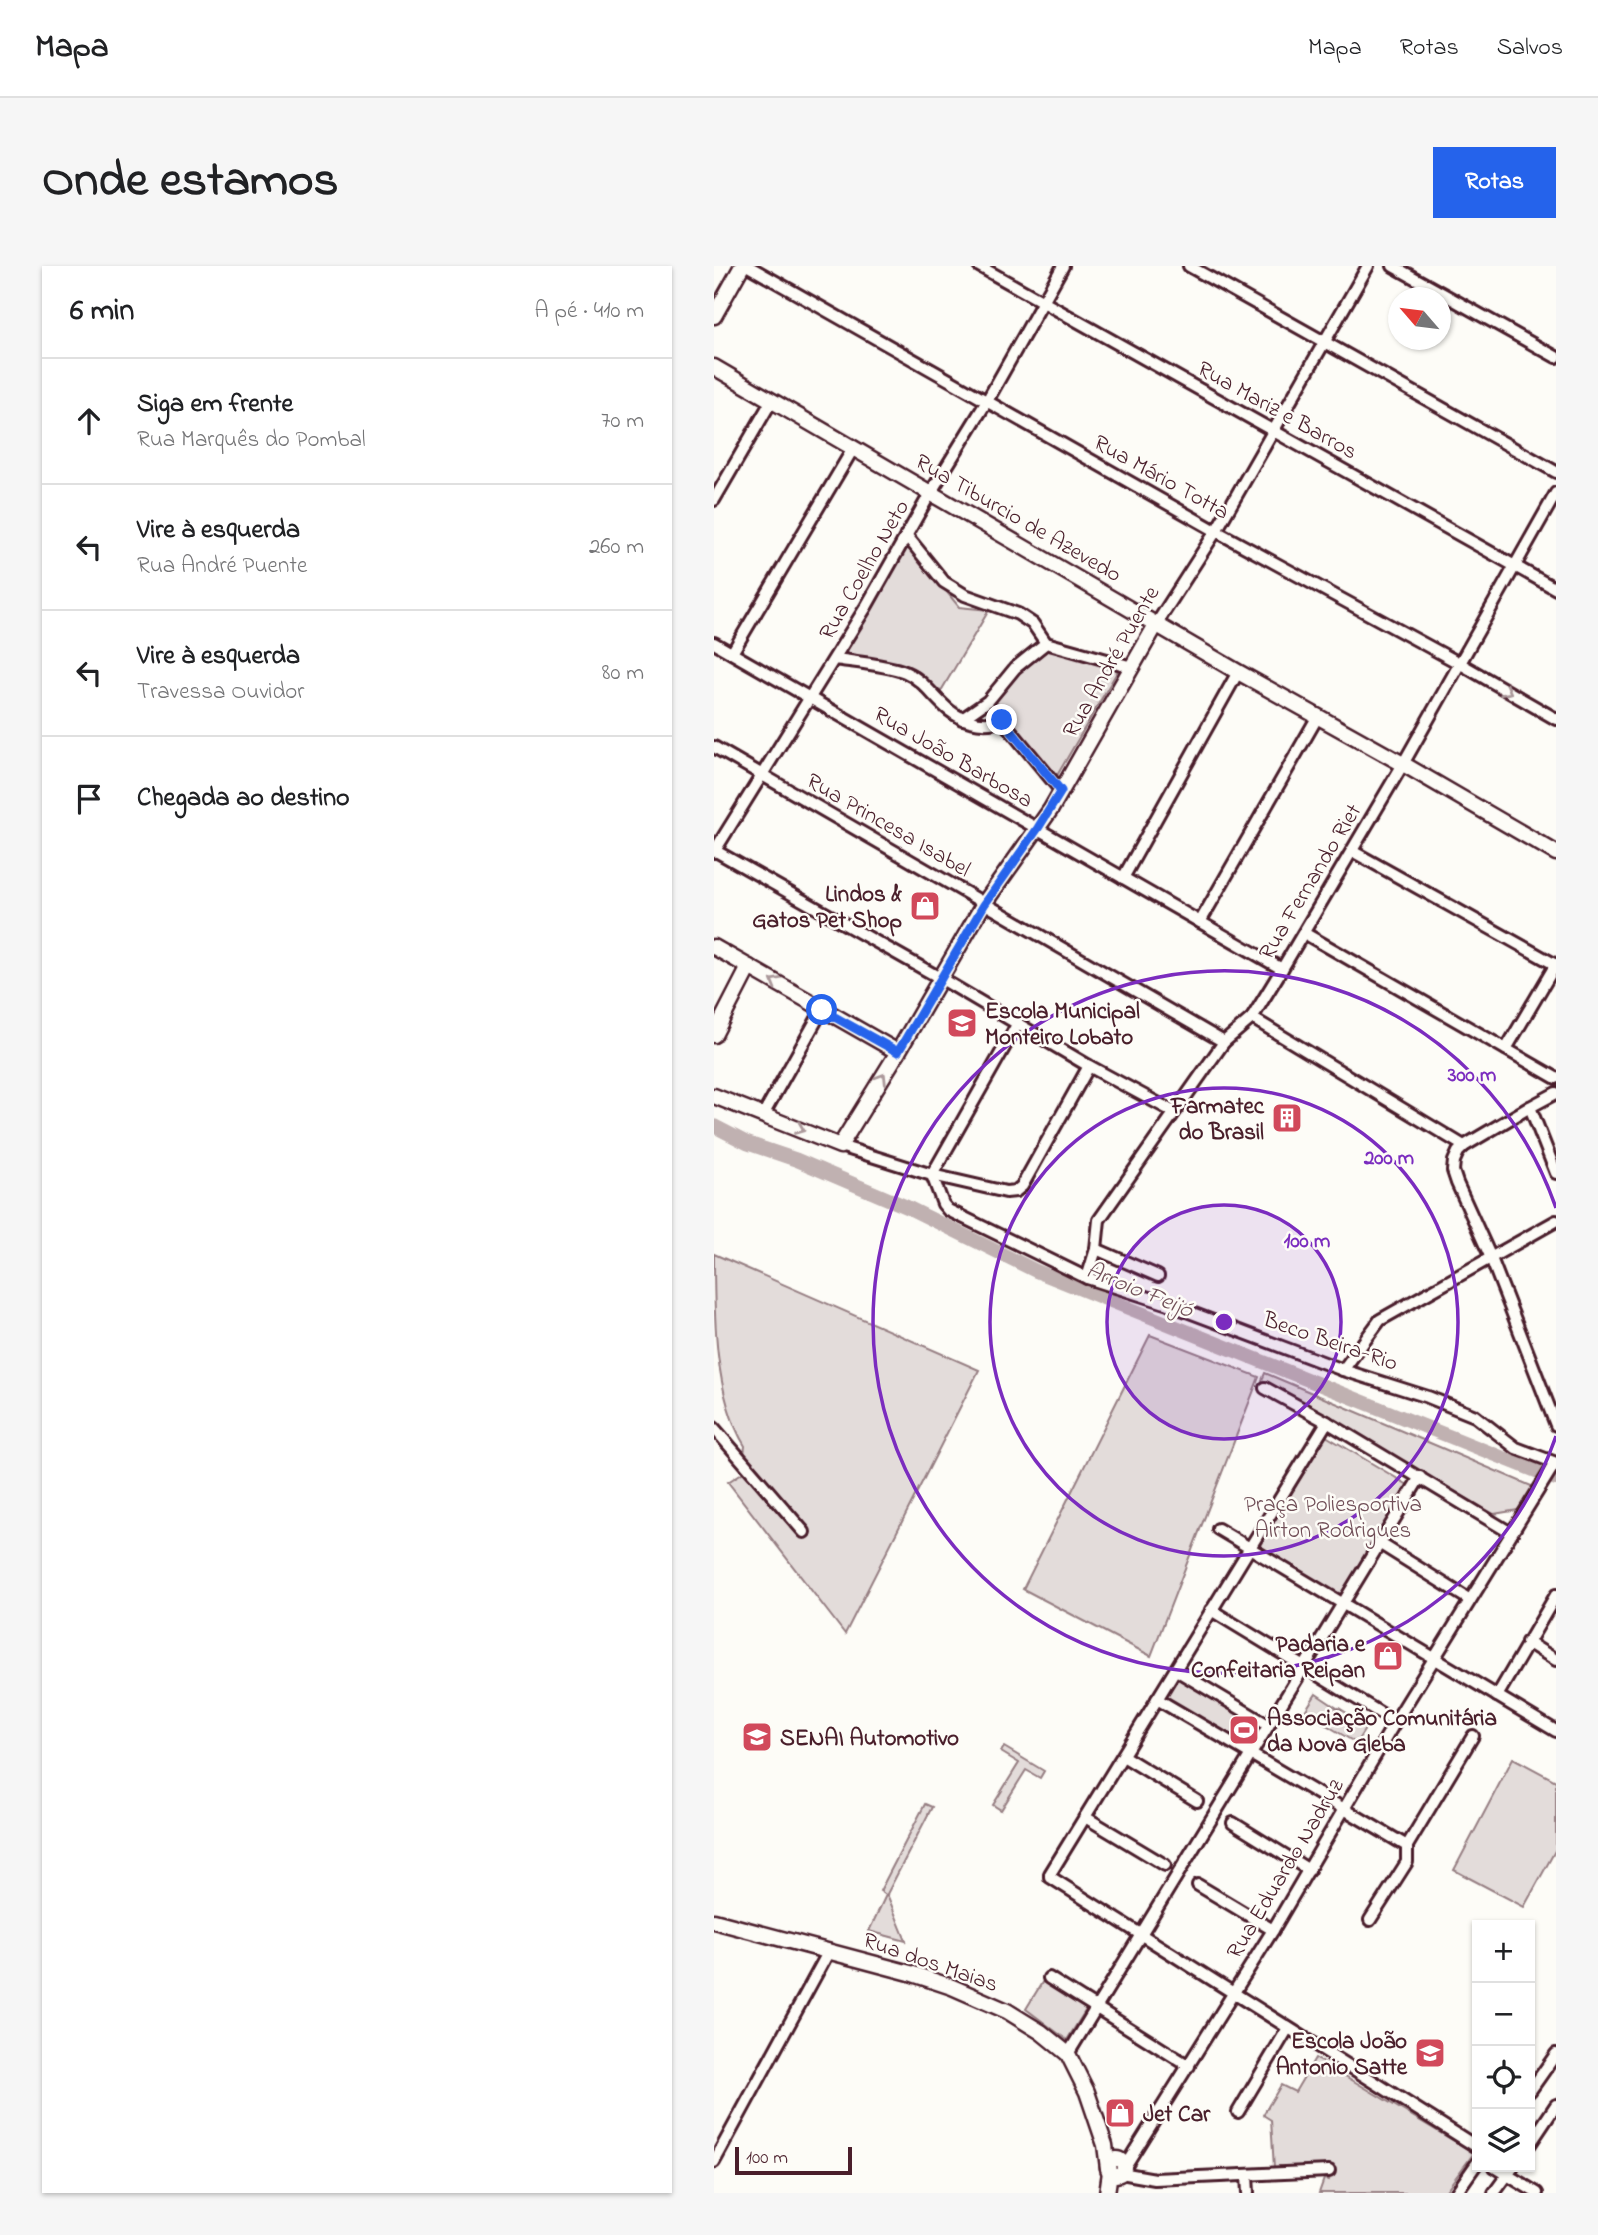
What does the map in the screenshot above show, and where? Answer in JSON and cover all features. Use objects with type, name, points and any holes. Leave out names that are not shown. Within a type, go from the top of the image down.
[{"type":"main road","points":[[714,316],[742,266]]},
{"type":"main road","name":"Rua Tiburcio de Azevedo","points":[[714,367],[1556,853]]},
{"type":"main road","name":"Rua André Puente","points":[[840,1146],[984,905],[1061,791],[1157,623]]},
{"type":"main road","points":[[714,947],[898,1052]]},
{"type":"main road","points":[[714,1035],[749,967]]},
{"type":"main road","points":[[714,1096],[840,1146]]},
{"type":"main road","name":"Rua dos Maias","points":[[714,1921],[921,1977],[1007,2011],[1041,2032],[1068,2054],[1087,2092],[1105,2145],[1117,2168]]},
{"type":"main road","points":[[1109,2193],[1117,2168]]},
{"type":"street","name":"Rua Mário Totta","points":[[748,266],[1216,531],[1556,719]]},
{"type":"street","name":"Rua Mariz e Barros","points":[[979,266],[1556,589]]},
{"type":"street","name":"Rua Coelho Neto","points":[[714,851],[835,659],[1063,266]]},
{"type":"street","points":[[1189,266],[1556,472]]},
{"type":"street","name":"Rua André Puente","points":[[1157,623],[1216,531],[1368,266]]},
{"type":"street","points":[[1393,266],[1556,357]]},
{"type":"street","points":[[714,500],[772,400]]},
{"type":"street","points":[[732,653],[854,447]]},
{"type":"street","name":"Rua Fernando Riet","points":[[1087,1278],[1096,1249],[1100,1220],[1224,1042],[1252,1017],[1403,764],[1556,493]]},
{"type":"street","points":[[906,535],[944,582],[965,595],[1018,614],[1033,624],[1046,643],[1132,667]]},
{"type":"street","name":"Rua João Barbosa","points":[[714,643],[1282,969]]},
{"type":"street","points":[[962,719],[988,701],[1015,668],[1046,643]]},
{"type":"street","points":[[835,659],[909,673],[947,710],[962,719],[979,723],[1002,720]]},
{"type":"street","points":[[1123,878],[1238,671]]},
{"type":"street","points":[[988,701],[1061,791]]},
{"type":"street","points":[[1199,922],[1318,716]]},
{"type":"street","name":"Rua Princesa Isabel","points":[[714,747],[1224,1042]]},
{"type":"street","points":[[714,851],[1174,1112]]},
{"type":"street","points":[[1352,851],[1556,965],[1506,1049]]},
{"type":"street","points":[[1304,933],[1556,1078]]},
{"type":"street","points":[[763,1115],[822,1010]]},
{"type":"street","points":[[1252,1017],[1464,1146]]},
{"type":"street","points":[[932,1175],[1018,1023]]},
{"type":"street","points":[[840,1146],[932,1175],[1006,1192],[1016,1191],[1089,1066]]},
{"type":"street","points":[[1555,1420],[1491,1258],[1453,1171],[1454,1161],[1464,1146],[1556,1093]]},
{"type":"street","points":[[1530,1107],[1556,1173]]},
{"type":"street","name":"Beco Beira-Rio","points":[[932,1175],[948,1210],[1087,1278],[1168,1304],[1343,1370],[1428,1396],[1475,1416],[1516,1448],[1555,1464]]},
{"type":"street","points":[[1343,1370],[1380,1320],[1556,1221]]},
{"type":"street","points":[[1096,1249],[1158,1276]]},
{"type":"street","points":[[1265,1388],[1327,1422],[1511,1533]]},
{"type":"street","points":[[1327,1422],[1050,1877],[1472,2144]]},
{"type":"street","points":[[714,1428],[804,1532]]},
{"type":"street","name":"Rua Eduardo Nadruz","points":[[1117,2168],[1136,2150],[1189,2066],[1273,1930],[1395,1722],[1555,1464]]},
{"type":"street","points":[[1068,2054],[1419,1477]]},
{"type":"street","points":[[1218,1529],[1556,1731]]},
{"type":"street","points":[[1378,1543],[1470,1600]]},
{"type":"street","points":[[1497,1696],[1556,1595]]},
{"type":"street","points":[[1211,1610],[1395,1722]]},
{"type":"street","points":[[1527,1642],[1556,1660]]},
{"type":"street","points":[[1175,1670],[1268,1725]]},
{"type":"street","points":[[1157,1699],[1407,1846]]},
{"type":"street","points":[[1370,1920],[1407,1862],[1407,1846],[1473,1736]]},
{"type":"street","points":[[1123,1756],[1197,1801]]},
{"type":"street","points":[[1085,1817],[1165,1865]]},
{"type":"street","points":[[1233,1823],[1308,1871]]},
{"type":"street","points":[[1198,1885],[1273,1930]]},
{"type":"street","points":[[714,2162],[830,1951]]},
{"type":"street","points":[[1049,1978],[1189,2066]]},
{"type":"street","points":[[1238,2112],[1289,2028]]},
{"type":"street","points":[[1535,2084],[1556,2054]]},
{"type":"street","points":[[1535,2136],[1556,2105]]},
{"type":"street","points":[[1117,2168],[1155,2179],[1328,2171]]},
{"type":"street","points":[[1456,2193],[1472,2170]]},
{"type":"street","points":[[1494,2193],[1509,2172]]},
{"type":"street","points":[[1511,2172],[1537,2193]]},
{"type":"street","points":[[1247,2176],[1248,2193]]},
{"type":"green space","points":[[908,544],[959,607],[989,610],[938,696],[915,669],[843,656]]},
{"type":"green space","points":[[1044,649],[1120,667],[1055,779],[993,698]]},
{"type":"green space","points":[[714,1254],[979,1370],[845,1634],[728,1482],[742,1473],[745,1446],[727,1403],[722,1379],[714,1303]]},
{"type":"green space","points":[[1150,1335],[1259,1377],[1151,1656],[1023,1589]]},
{"type":"green space","points":[[1265,1373],[1536,1488],[1518,1510],[1494,1514],[1262,1380]]},
{"type":"green space","name":"Praça Poliesportiva Airton Rodrigues","points":[[1326,1436],[1408,1485],[1340,1596],[1259,1547]]},
{"type":"green space","points":[[1175,1675],[1261,1728],[1249,1748],[1163,1695]]},
{"type":"green space","points":[[1316,1694],[1337,1708],[1326,1725],[1305,1711]]},
{"type":"green space","points":[[1339,1708],[1367,1726],[1356,1743],[1328,1726]]},
{"type":"green space","points":[[1004,1747],[1044,1771],[1040,1778],[1026,1770],[1001,1810],[993,1805],[1019,1763],[1001,1752]]},
{"type":"green space","points":[[1513,1758],[1556,1781],[1556,1849],[1524,1907],[1454,1870]]},
{"type":"green space","points":[[925,1804],[932,1807],[887,1894],[906,1941],[869,1931],[886,1895],[880,1891]]},
{"type":"green space","points":[[1043,1981],[1087,2008],[1067,2040],[1026,2009]]},
{"type":"green space","points":[[1315,2058],[1472,2152],[1472,2156],[1444,2193],[1319,2193],[1324,2179],[1329,2180],[1333,2165],[1274,2168],[1271,2120],[1263,2115],[1281,2085],[1295,2092]]},
{"type":"waterway","name":"Arroio Feijó","points":[[714,1126],[747,1143],[797,1160],[907,1207],[1036,1271],[1556,1479]]},
{"type":"place","name":"Lindos & Gatos Pet Shop","points":[[925,906]]},
{"type":"place","name":"Escola Municipal Monteiro Lobato","points":[[962,1023]]},
{"type":"place","name":"Farmatec do Brasil","points":[[1287,1118]]},
{"type":"place","name":"Padaria e Confeitaria Reipan","points":[[1388,1656]]},
{"type":"place","name":"Associação Comunitária da Nova Gleba","points":[[1244,1730]]},
{"type":"place","name":"SENAI Automotivo","points":[[757,1737]]},
{"type":"place","name":"Escola João Antonio Satte","points":[[1430,2053]]},
{"type":"place","name":"Jet Car","points":[[1120,2113]]},
{"type":"route","points":[[822,1010],[898,1052],[984,905],[1051,808],[1061,791],[1002,720]]}]
